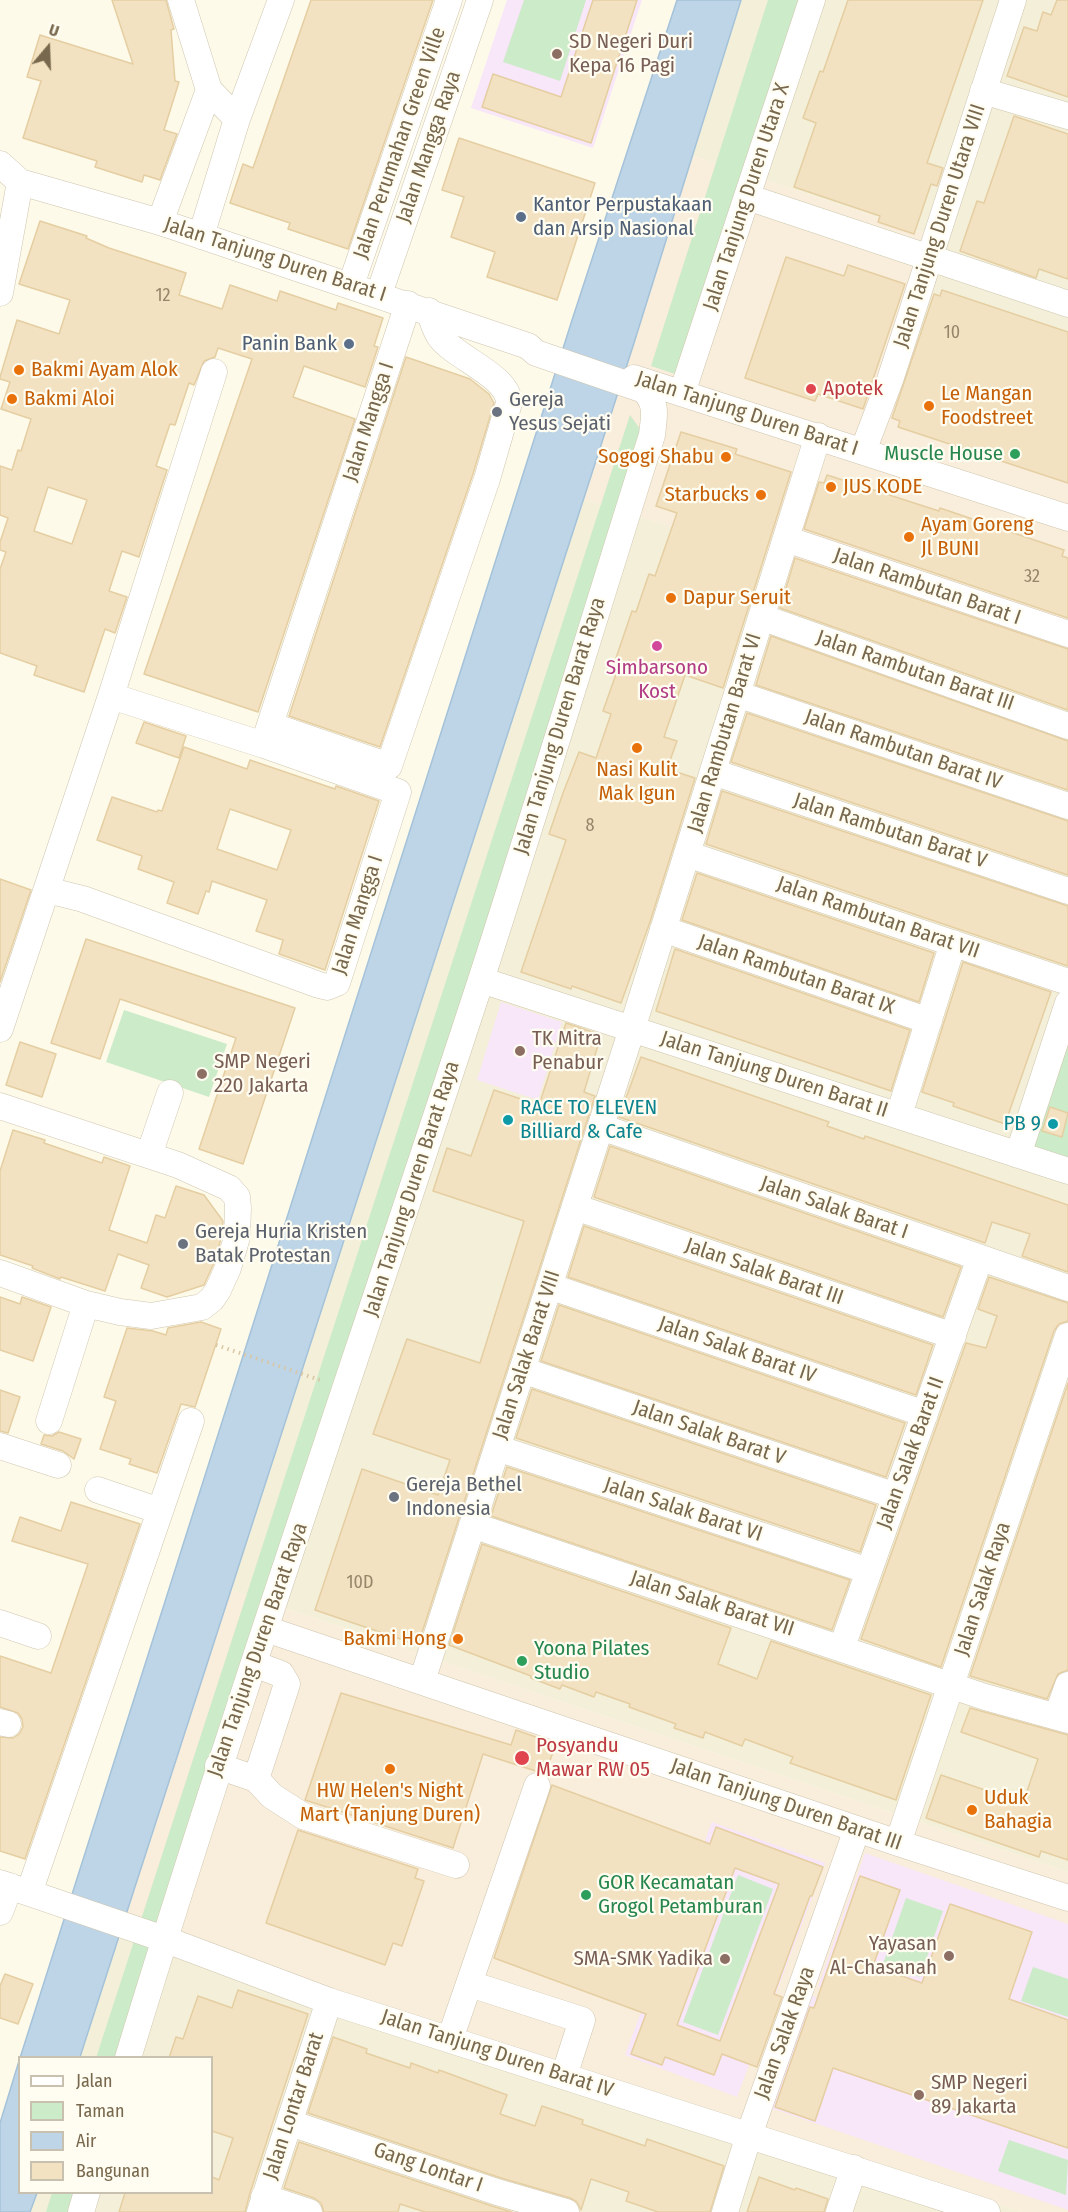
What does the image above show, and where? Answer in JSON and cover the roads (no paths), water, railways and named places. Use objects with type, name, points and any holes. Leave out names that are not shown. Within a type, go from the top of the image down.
[{"type":"street","points":[[181,0],[209,90],[237,119]]},
{"type":"street","points":[[201,236],[237,119],[281,0]]},
{"type":"street","name":"Jalan Perumahan Green Ville","points":[[351,285],[449,0]]},
{"type":"street","name":"Jalan Mangga Raya","points":[[379,294],[480,0]]},
{"type":"street","name":"Jalan Tanjung Duren Utara X","points":[[689,395],[747,197],[812,0]]},
{"type":"street","name":"Jalan Tanjung Duren Utara VIII","points":[[863,452],[890,380],[1013,0]]},
{"type":"street","points":[[160,222],[209,90]]},
{"type":"street","points":[[983,91],[1068,116]]},
{"type":"street","points":[[0,164],[20,182],[0,293]]},
{"type":"street","name":"Jalan Tanjung Duren Barat I","points":[[20,182],[160,222],[379,294],[644,386],[689,395],[1068,518]]},
{"type":"street","points":[[747,197],[1068,304]]},
{"type":"street","points":[[267,735],[389,766],[487,479],[509,404],[509,395],[499,382],[453,350],[439,336],[419,308]]},
{"type":"street","name":"Jalan Mangga I","points":[[267,735],[419,308]]},
{"type":"street","points":[[0,1029],[111,696],[214,372]]},
{"type":"street","name":"Jalan Tanjung Duren Barat Raya","points":[[129,2056],[159,1938],[266,1629],[481,980],[652,435],[653,400],[644,386]]},
{"type":"street","name":"Jalan Tanjung Duren Barat Raya","points":[[652,435],[689,395]]},
{"type":"street","name":"Jalan Rambutan Barat VI","points":[[632,1029],[818,436]]},
{"type":"street","name":"Jalan Rambutan Barat I","points":[[786,539],[1068,634]]},
{"type":"street","name":"Jalan Rambutan Barat III","points":[[761,617],[1068,726]]},
{"type":"street","name":"Jalan Rambutan Barat IV","points":[[737,694],[1068,806]]},
{"type":"street","name":"Jalan Mangga I","points":[[46,890],[83,899],[319,985],[327,987],[337,983],[398,792],[267,735],[111,696]]},
{"type":"street","name":"Jalan Rambutan Barat V","points":[[712,772],[1068,891]]},
{"type":"street","name":"Jalan Rambutan Barat VII","points":[[687,854],[1068,982]]},
{"type":"street","name":"Jalan Rambutan Barat IX","points":[[663,929],[929,1021]]},
{"type":"street","points":[[899,1115],[953,944]]},
{"type":"street","name":"Jalan Tanjung Duren Barat II","points":[[481,980],[1068,1170]]},
{"type":"street","points":[[1018,1155],[1068,1003]]},
{"type":"street","name":"Jalan Salak Barat VIII","points":[[422,1682],[632,1029]]},
{"type":"street","points":[[149,1155],[170,1093]]},
{"type":"street","points":[[0,1106],[178,1166],[229,1188],[237,1197],[237,1237],[228,1268],[218,1290],[202,1307],[151,1316],[120,1312],[86,1304],[0,1273]]},
{"type":"street","name":"Jalan Salak Barat I","points":[[601,1127],[1068,1288]]},
{"type":"street","name":"Jalan Salak Barat III","points":[[574,1207],[952,1336]]},
{"type":"street","name":"Jalan Salak Barat II","points":[[842,1647],[980,1258]]},
{"type":"street","name":"Jalan Salak Barat IV","points":[[549,1286],[925,1414]]},
{"type":"street","points":[[49,1420],[86,1304]]},
{"type":"street","name":"Jalan Salak Raya","points":[[898,1843],[1068,1336]]},
{"type":"street","name":"Jalan Salak Barat V","points":[[522,1370],[896,1496]]},
{"type":"street","points":[[0,1912],[13,1888],[160,1512],[191,1421]]},
{"type":"street","points":[[0,1446],[58,1465]]},
{"type":"street","name":"Jalan Salak Barat VI","points":[[497,1448],[869,1571]]},
{"type":"street","points":[[98,1490],[160,1512]]},
{"type":"street","name":"Jalan Salak Barat VII","points":[[472,1525],[842,1647],[985,1697],[1063,1718]]},
{"type":"street","points":[[0,1623],[38,1636]]},
{"type":"street","name":"Jalan Tanjung Duren Barat III","points":[[266,1629],[898,1843],[1068,1898]]},
{"type":"street","points":[[254,1664],[281,1674],[287,1684],[256,1779]]},
{"type":"street","points":[[1063,1718],[1068,1684]]},
{"type":"street","points":[[218,1766],[256,1779],[272,1796],[303,1816],[456,1865]]},
{"type":"street","points":[[450,2039],[537,1786]]},
{"type":"street","name":"Jalan Salak Raya","points":[[725,2212],[748,2135],[857,1829]]},
{"type":"street","name":"Jalan Tanjung Duren Barat IV","points":[[13,1888],[159,1938],[329,2001],[987,2212]]},
{"type":"street","points":[[470,1984],[582,2020],[564,2076]]},
{"type":"street","name":"Jalan Lontar Barat","points":[[262,2205],[329,2001]]},
{"type":"street","name":"Gang Lontar I","points":[[290,2123],[497,2192],[566,2212]]},
{"type":"street","points":[[839,2212],[854,2168]]},
{"type":"street","points":[[81,2212],[87,2194]]},
{"type":"street","points":[[262,2205],[309,2212]]},
{"type":"water","points":[[677,0],[741,0],[634,343],[80,2056],[21,2056],[573,317]]},
{"type":"water","points":[[18,2064],[18,2194],[37,2194],[30,2212],[0,2212],[0,2123]]},
{"type":"place","name":"SD Negeri Duri Kepa 16 Pagi","points":[[557,54]]},
{"type":"place","name":"Kantor Perpustakaan dan Arsip Nasional","points":[[521,217]]},
{"type":"place","name":"Panin Bank","points":[[349,344]]},
{"type":"place","name":"Bakmi Ayam Alok","points":[[19,370]]},
{"type":"place","name":"Apotek","points":[[811,389]]},
{"type":"place","name":"Bakmi Aloi","points":[[12,399]]},
{"type":"place","name":"Le Mangan Foodstreet","points":[[929,406]]},
{"type":"place","name":"Gereja Yesus Sejati","points":[[497,412]]},
{"type":"place","name":"Muscle House","points":[[1015,454]]},
{"type":"place","name":"Sogogi Shabu","points":[[726,457]]},
{"type":"place","name":"JUS KODE","points":[[831,487]]},
{"type":"place","name":"Starbucks","points":[[761,495]]},
{"type":"place","name":"Ayam Goreng Jl BUNI","points":[[909,537]]},
{"type":"place","name":"Dapur Seruit","points":[[671,598]]},
{"type":"place","name":"Simbarsono Kost","points":[[657,646]]},
{"type":"place","name":"Nasi Kulit Mak Igun","points":[[637,748]]},
{"type":"place","name":"TK Mitra Penabur","points":[[520,1051]]},
{"type":"place","name":"SMP Negeri 220 Jakarta","points":[[202,1074]]},
{"type":"place","name":"RACE TO ELEVEN Billiard & Cafe","points":[[508,1120]]},
{"type":"place","name":"PB 9","points":[[1053,1124]]},
{"type":"place","name":"Gereja Huria Kristen Batak Protestan","points":[[183,1244]]},
{"type":"place","name":"Gereja Bethel Indonesia","points":[[394,1497]]},
{"type":"place","name":"Bakmi Hong","points":[[458,1639]]},
{"type":"place","name":"Yoona Pilates Studio","points":[[522,1661]]},
{"type":"place","name":"Posyandu Mawar RW 05","points":[[522,1758]]},
{"type":"place","name":"HW Helen's Night Mart (Tanjung Duren)","points":[[390,1769]]},
{"type":"place","name":"Uduk Bahagia","points":[[972,1810]]},
{"type":"place","name":"GOR Kecamatan Grogol Petamburan","points":[[586,1895]]},
{"type":"place","name":"Yayasan Al-Chasanah","points":[[949,1956]]},
{"type":"place","name":"SMA-SMK Yadika","points":[[725,1959]]},
{"type":"place","name":"SMP Negeri 89 Jakarta","points":[[919,2095]]}]
